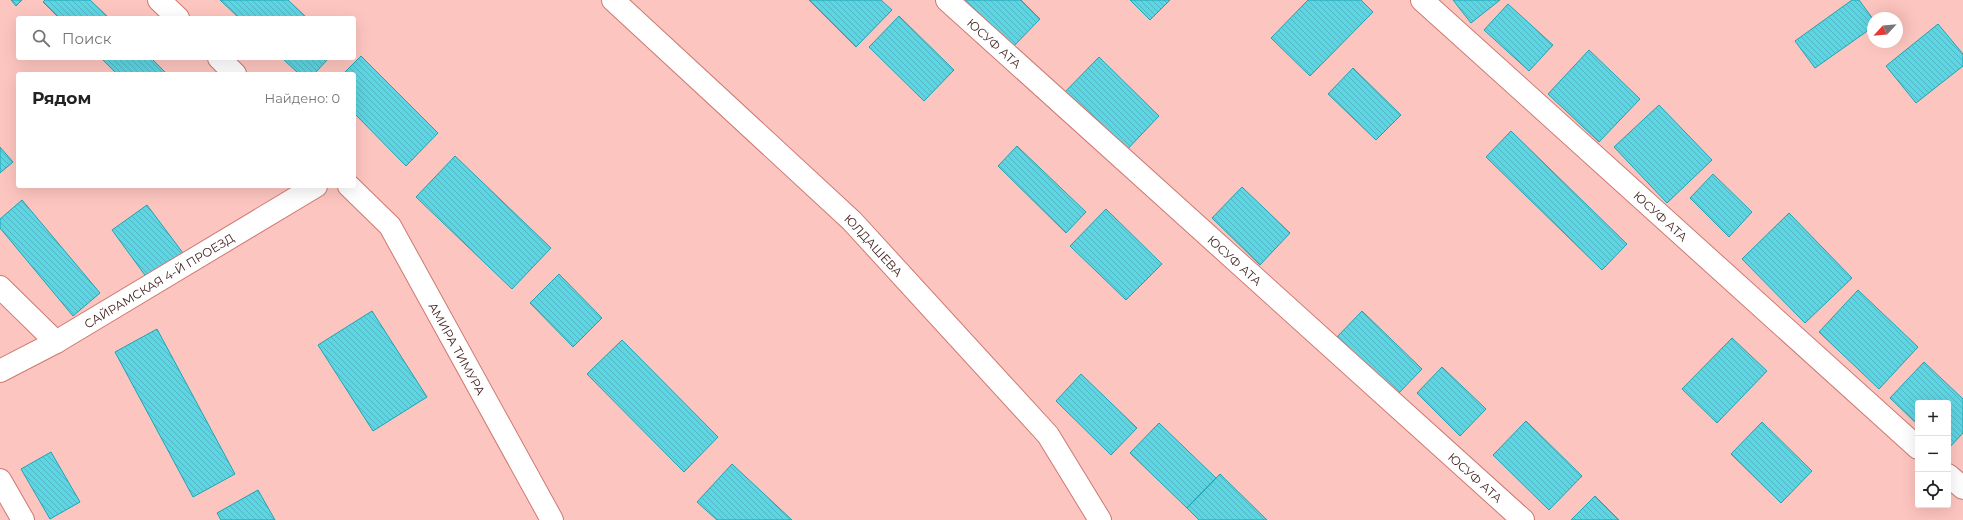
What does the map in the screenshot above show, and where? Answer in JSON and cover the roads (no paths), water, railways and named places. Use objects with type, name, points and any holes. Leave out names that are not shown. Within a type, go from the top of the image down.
[{"type":"street","points":[[159,0],[176,16]]},
{"type":"street","name":"ЮЛДАШЕВА","points":[[613,0],[852,221],[1048,435],[1100,520]]},
{"type":"street","name":"ЮСУФ АТА","points":[[947,0],[1523,520]]},
{"type":"street","name":"ЮСУФ АТА","points":[[1422,0],[1915,445]]},
{"type":"street","points":[[221,60],[233,72]]},
{"type":"street","name":"САЙРАМСКАЯ 4-Й ПРОЕЗД","points":[[0,371],[56,342],[313,188]]},
{"type":"street","name":"АМИРА ТИМУРА","points":[[351,188],[390,226],[552,520]]},
{"type":"street","points":[[0,287],[56,342]]},
{"type":"street","points":[[1951,478],[1963,488]]},
{"type":"street","points":[[0,480],[22,520]]}]
